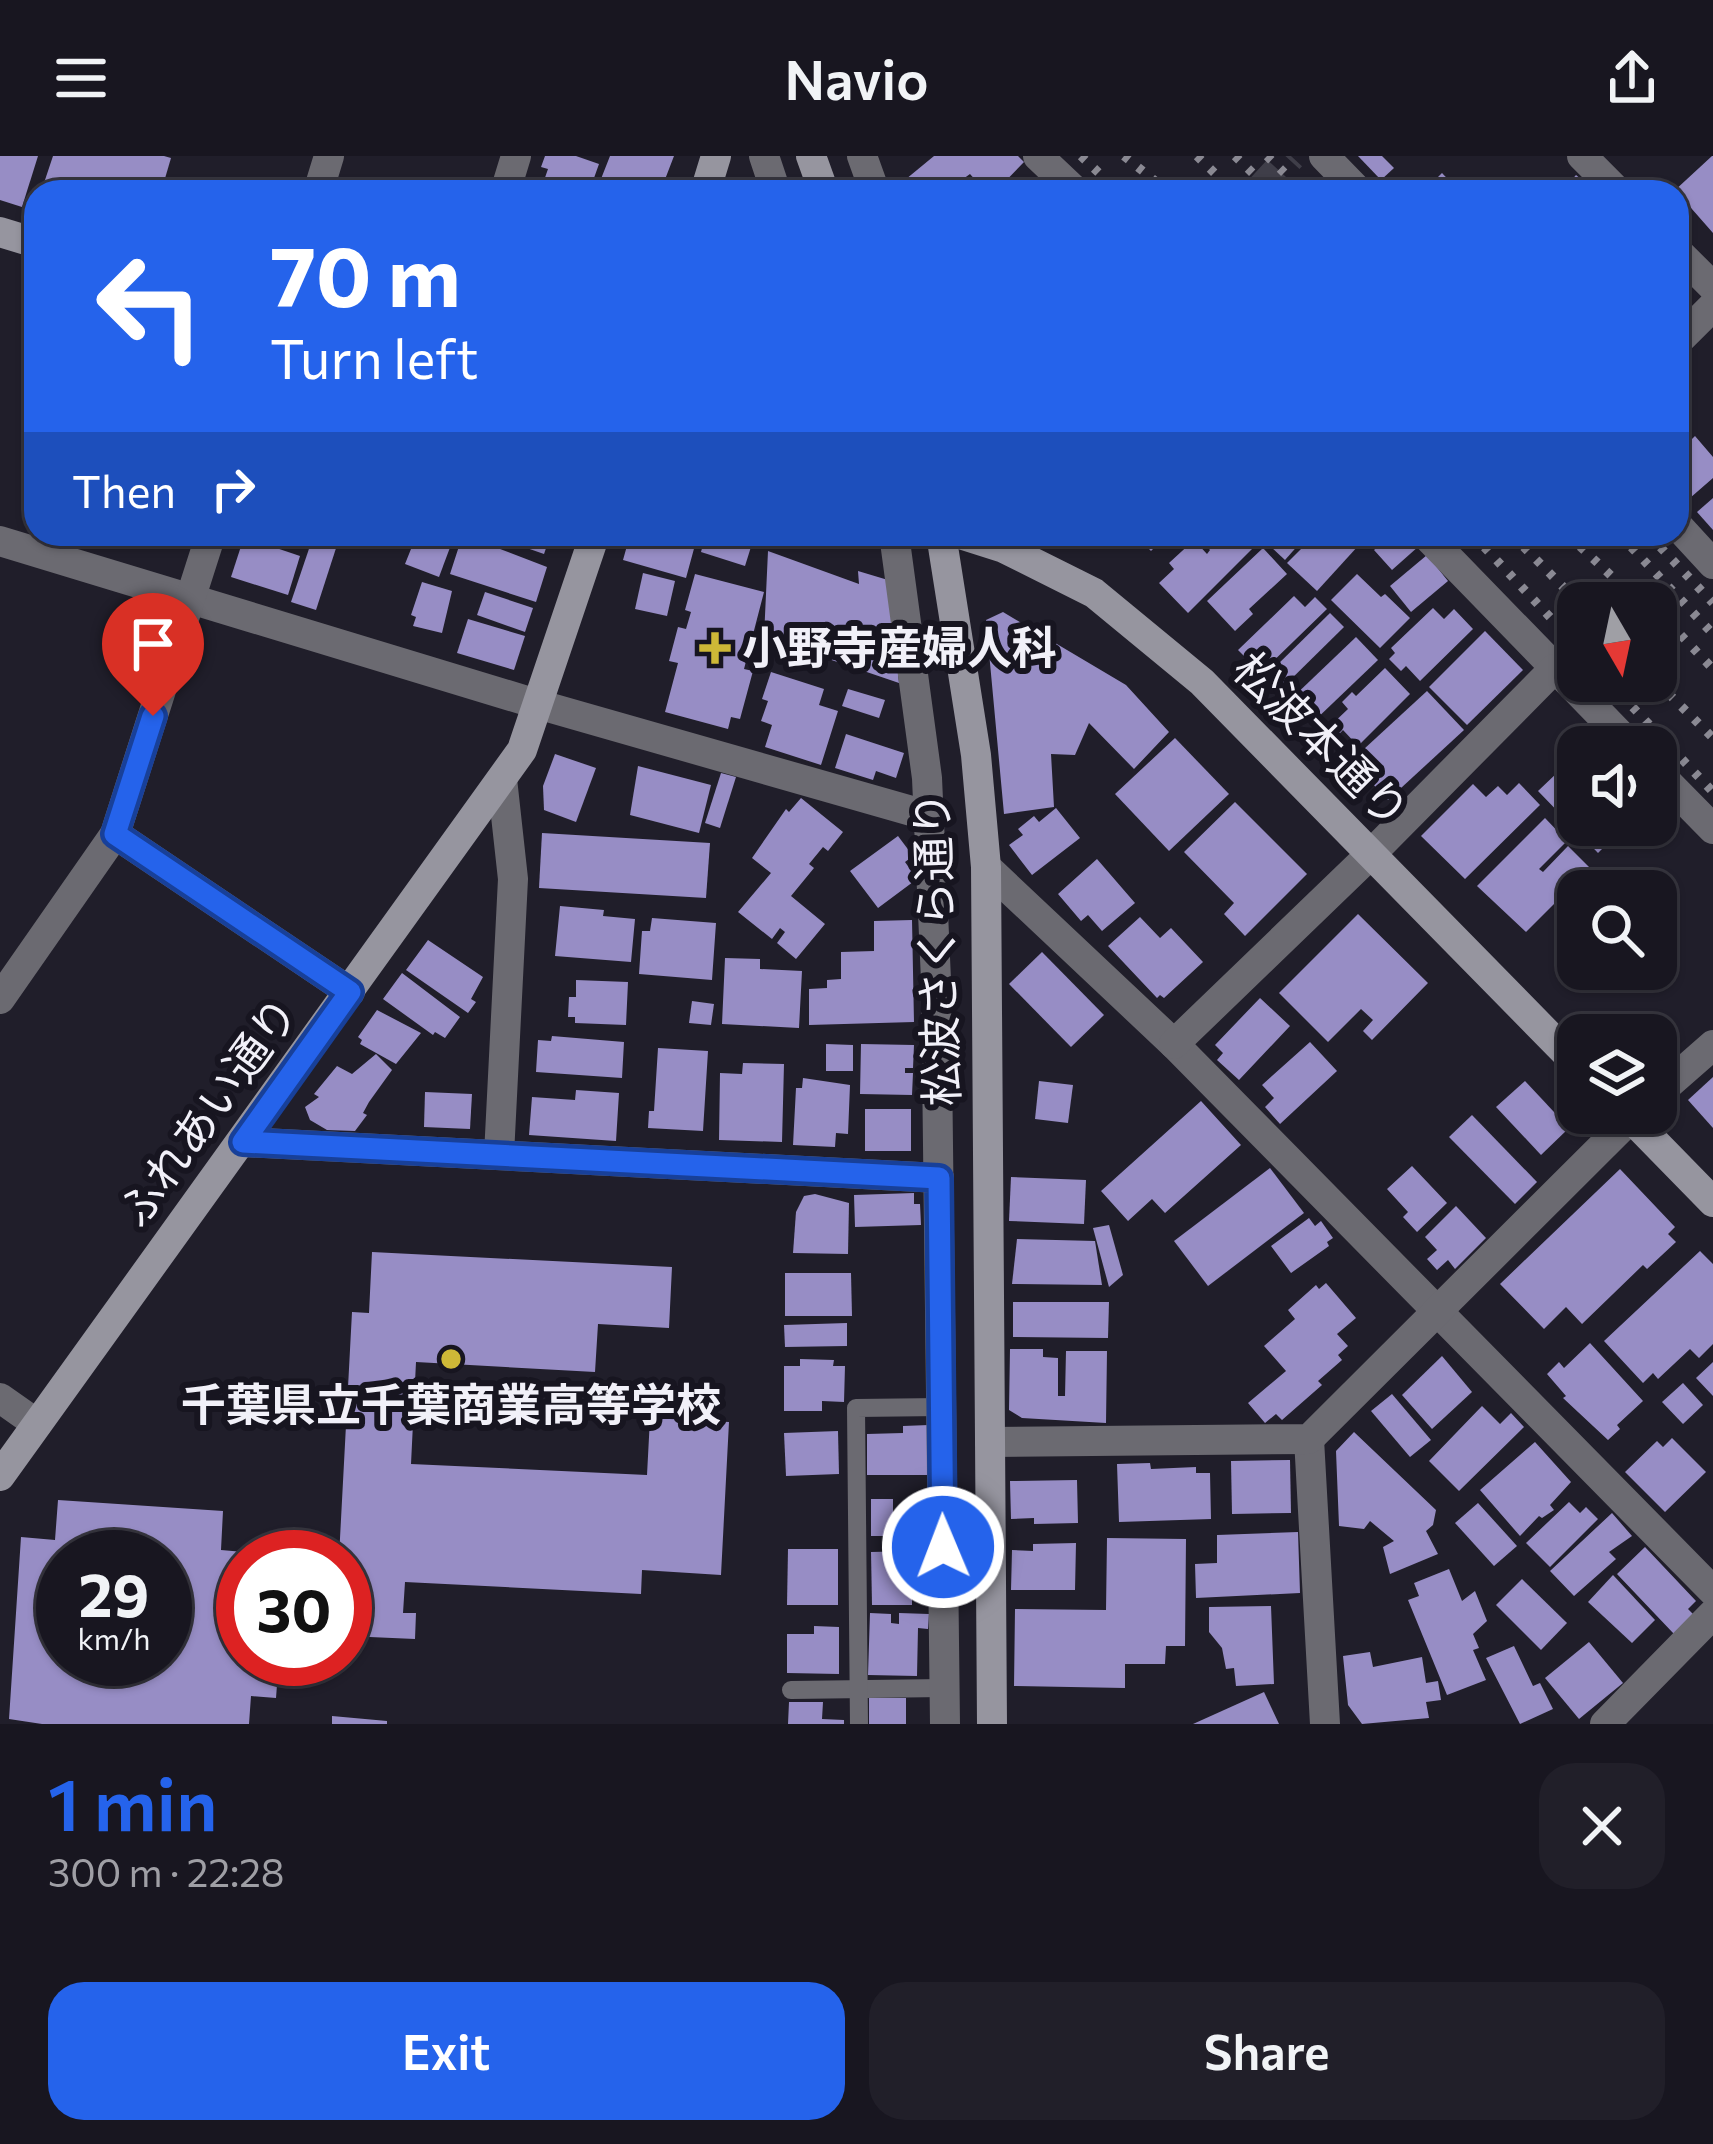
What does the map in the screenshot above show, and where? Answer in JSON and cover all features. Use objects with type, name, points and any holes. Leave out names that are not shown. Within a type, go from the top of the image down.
[{"type":"street","points":[[1038,156],[1063,180]]},
{"type":"street","points":[[1324,156],[1347,180]]},
{"type":"street","points":[[1582,156],[1606,180]]},
{"type":"street","points":[[1689,263],[1713,287]]},
{"type":"street","points":[[1689,330],[1713,306]]},
{"type":"street","points":[[1689,538],[1713,563]]},
{"type":"street","points":[[0,541],[537,704],[929,816]]},
{"type":"street","points":[[0,998],[115,834],[208,546]]},
{"type":"street","name":"ふれあい通り","points":[[0,1476],[522,750],[591,546]]},
{"type":"street","points":[[895,546],[929,816],[936,980],[945,1724]]},
{"type":"street","name":"松波さくら通り","points":[[943,546],[976,754],[986,866],[992,1724]]},
{"type":"street","name":"松波本通り","points":[[998,546],[1094,593],[1202,682],[1557,1043]]},
{"type":"street","points":[[1437,546],[1611,726]]},
{"type":"street","points":[[1174,1044],[1554,668]]},
{"type":"street","points":[[500,1155],[513,879],[502,779]]},
{"type":"street","points":[[1677,792],[1713,829]]},
{"type":"street","points":[[115,834],[350,992]]},
{"type":"street","points":[[986,866],[1174,1044],[1713,1591]]},
{"type":"street","points":[[1677,1077],[1713,1046]]},
{"type":"street","points":[[990,1442],[1309,1439],[1613,1134]]},
{"type":"street","points":[[1649,1134],[1713,1202]]},
{"type":"street","points":[[243,1142],[939,1178]]},
{"type":"street","points":[[0,1399],[37,1424]]},
{"type":"street","points":[[1309,1439],[1325,1724]]},
{"type":"street","points":[[1606,1724],[1713,1614]]},
{"type":"lane","points":[[859,1724],[856,1408],[941,1407]]},
{"type":"lane","points":[[791,1690],[944,1688]]},
{"type":"building","points":[[0,156],[38,156],[30,180],[24,180],[22,207],[0,200]]},
{"type":"building","points":[[53,156],[171,158],[165,180],[45,180]]},
{"type":"building","points":[[545,156],[576,156],[599,164],[593,180],[544,180],[548,169],[541,167]]},
{"type":"building","points":[[610,156],[674,156],[665,180],[601,180]]},
{"type":"building","points":[[934,156],[1018,156],[1024,162],[1007,180],[975,180],[970,174],[964,180],[905,180]]},
{"type":"building","points":[[1358,156],[1382,156],[1394,168],[1381,180]]},
{"type":"building","points":[[1713,156],[1713,233],[1689,206],[1686,180]]},
{"type":"building","points":[[1695,436],[1713,457],[1713,478],[1690,498],[1689,438]]},
{"type":"building","points":[[1713,498],[1713,530],[1697,512]]},
{"type":"building","points":[[241,546],[271,546],[300,556],[288,595],[231,577]]},
{"type":"building","points":[[310,546],[337,546],[316,610],[291,602]]},
{"type":"building","points":[[412,546],[451,546],[439,577],[405,564]]},
{"type":"building","points":[[459,546],[492,546],[547,567],[536,602],[450,574]]},
{"type":"building","points":[[521,546],[547,546],[544,554]]},
{"type":"building","points":[[627,546],[695,546],[686,578],[623,560]]},
{"type":"building","points":[[703,546],[751,546],[745,566],[701,552]]},
{"type":"building","points":[[1187,546],[1200,546],[1207,554],[1206,546],[1255,546],[1188,613],[1159,583],[1174,569],[1169,563]]},
{"type":"building","points":[[1270,546],[1297,546],[1285,560]]},
{"type":"building","points":[[1304,546],[1358,546],[1317,591],[1287,563]]},
{"type":"building","points":[[1378,546],[1419,546],[1392,570],[1374,550]]},
{"type":"building","points":[[1263,548],[1287,574],[1249,609],[1253,614],[1235,631],[1207,601]]},
{"type":"building","points":[[768,551],[859,584],[858,571],[888,580],[899,683],[764,637]]},
{"type":"building","points":[[1427,555],[1448,581],[1411,612],[1390,586]]},
{"type":"building","points":[[643,573],[675,581],[667,616],[635,609]]},
{"type":"building","points":[[695,574],[764,592],[744,669],[753,671],[740,719],[731,717],[728,729],[665,712],[678,663],[669,661],[678,627],[686,629],[691,612],[685,610]]},
{"type":"building","points":[[1357,574],[1410,618],[1380,648],[1331,600]]},
{"type":"building","points":[[422,582],[452,591],[442,633],[413,626],[416,617],[411,615]]},
{"type":"building","points":[[485,592],[533,608],[525,632],[477,615]]},
{"type":"building","points":[[1294,596],[1305,607],[1315,597],[1327,609],[1261,673],[1238,650]]},
{"type":"building","points":[[1433,608],[1444,619],[1454,609],[1473,629],[1420,681],[1406,666],[1401,671],[1389,659],[1395,653],[1391,648]]},
{"type":"building","points":[[1003,612],[1126,685],[1169,732],[1134,769],[1089,723],[1075,755],[1051,754],[1054,807],[1004,814],[986,620]]},
{"type":"building","points":[[1330,613],[1344,627],[1277,693],[1263,679]]},
{"type":"building","points":[[468,619],[525,636],[514,670],[457,653]]},
{"type":"building","points":[[1485,631],[1523,670],[1467,725],[1429,687]]},
{"type":"building","points":[[1356,637],[1378,660],[1311,724],[1289,701]]},
{"type":"building","points":[[1385,668],[1410,694],[1358,746],[1343,730],[1337,736],[1328,728],[1348,709],[1342,702],[1352,692],[1356,696]]},
{"type":"building","points":[[771,672],[824,689],[819,705],[838,711],[821,765],[765,747],[772,725],[761,721],[768,701],[762,699]]},
{"type":"building","points":[[848,689],[885,700],[879,718],[842,706]]},
{"type":"building","points":[[1427,691],[1464,730],[1388,800],[1351,761]]},
{"type":"building","points":[[846,734],[904,753],[896,778],[876,771],[873,780],[835,768]]},
{"type":"building","points":[[1175,738],[1229,794],[1169,851],[1115,794]]},
{"type":"building","points":[[555,754],[596,768],[576,822],[544,810],[543,786]]},
{"type":"building","points":[[638,766],[711,785],[699,833],[630,815]]},
{"type":"building","points":[[721,773],[736,777],[720,828],[705,823]]},
{"type":"building","points":[[1557,773],[1557,811],[1538,791]]},
{"type":"building","points":[[1519,783],[1540,805],[1465,879],[1421,836],[1473,784],[1486,797],[1498,786],[1507,795]]},
{"type":"building","points":[[801,798],[843,832],[809,864],[814,868],[791,896],[825,924],[796,959],[777,943],[785,932],[780,928],[772,939],[738,912],[771,873],[752,858],[786,809],[789,812]]},
{"type":"building","points":[[1235,802],[1307,874],[1245,936],[1224,914],[1234,903],[1184,852]]},
{"type":"building","points":[[1056,808],[1080,838],[1032,875],[1009,845],[1023,835],[1018,829],[1034,816],[1039,822]]},
{"type":"building","points":[[1545,818],[1557,831],[1557,846],[1562,846],[1539,869],[1543,872],[1568,846],[1590,868],[1557,870],[1557,901],[1526,932],[1477,886]]},
{"type":"building","points":[[542,833],[710,843],[706,898],[539,888]]},
{"type":"building","points":[[898,836],[913,856],[905,862],[917,879],[878,908],[850,871]]},
{"type":"building","points":[[1097,859],[1135,903],[1102,931],[1088,915],[1081,921],[1058,894]]},
{"type":"building","points":[[560,906],[635,919],[631,962],[555,956]]},
{"type":"building","points":[[1358,914],[1428,983],[1372,1040],[1363,1031],[1373,1020],[1361,1009],[1328,1042],[1279,993]]},
{"type":"building","points":[[1140,917],[1160,938],[1171,928],[1203,962],[1164,998],[1157,998],[1108,946]]},
{"type":"building","points":[[652,918],[716,923],[712,980],[639,974],[642,931],[650,931]]},
{"type":"building","points":[[912,920],[914,1022],[809,1025],[809,989],[827,988],[827,980],[841,979],[841,952],[874,951],[874,921]]},
{"type":"building","points":[[428,940],[483,977],[468,1013],[406,970]]},
{"type":"building","points":[[1042,952],[1104,1015],[1071,1047],[1009,984]]},
{"type":"building","points":[[725,958],[760,959],[760,969],[802,971],[799,1028],[722,1024]]},
{"type":"building","points":[[402,973],[460,1017],[445,1038],[433,1035],[383,999]]},
{"type":"building","points":[[576,980],[628,982],[626,1025],[575,1023],[575,1017],[568,1017]]},
{"type":"building","points":[[1260,998],[1290,1026],[1239,1080],[1217,1060],[1223,1053],[1215,1045]]},
{"type":"building","points":[[692,1001],[714,1004],[711,1025],[689,1023]]},
{"type":"building","points":[[377,1010],[421,1033],[396,1064],[360,1044],[358,1037]]},
{"type":"building","points":[[552,1036],[624,1042],[622,1078],[536,1072],[538,1040],[551,1041]]},
{"type":"building","points":[[1310,1042],[1337,1071],[1280,1124],[1265,1107],[1274,1098],[1262,1085]]},
{"type":"building","points":[[826,1044],[853,1045],[853,1071],[826,1071]]},
{"type":"building","points":[[861,1044],[914,1045],[913,1068],[905,1068],[905,1073],[913,1073],[912,1095],[860,1094]]},
{"type":"building","points":[[658,1048],[708,1051],[703,1131],[648,1128],[649,1111],[654,1111]]},
{"type":"building","points":[[376,1054],[392,1070],[355,1131],[327,1130],[310,1120],[305,1107],[319,1097],[314,1094],[337,1066],[352,1074]]},
{"type":"building","points":[[743,1063],[784,1064],[782,1142],[719,1140],[720,1073],[742,1074]]},
{"type":"building","points":[[1713,1077],[1713,1128],[1688,1100]]},
{"type":"building","points":[[803,1078],[850,1085],[848,1134],[836,1133],[835,1147],[793,1145],[796,1088],[802,1088]]},
{"type":"building","points":[[1039,1081],[1073,1085],[1068,1123],[1035,1119]]},
{"type":"building","points":[[1525,1081],[1557,1115],[1557,1134],[1563,1134],[1541,1155],[1496,1107]]},
{"type":"building","points":[[576,1090],[619,1093],[616,1141],[529,1135],[532,1097],[575,1100]]},
{"type":"building","points":[[425,1092],[472,1094],[470,1129],[424,1127]]},
{"type":"building","points":[[1201,1101],[1241,1145],[1165,1213],[1152,1199],[1128,1221],[1101,1191]]},
{"type":"building","points":[[865,1109],[911,1109],[911,1151],[865,1151]]},
{"type":"building","points":[[1472,1115],[1537,1182],[1515,1204],[1449,1137]]},
{"type":"building","points":[[1412,1166],[1447,1203],[1417,1232],[1403,1217],[1408,1212],[1387,1189]]},
{"type":"building","points":[[1270,1168],[1304,1213],[1208,1286],[1174,1241]]},
{"type":"building","points":[[1620,1169],[1675,1227],[1668,1234],[1676,1242],[1647,1269],[1643,1265],[1582,1324],[1566,1307],[1544,1329],[1500,1284]]},
{"type":"building","points":[[1011,1177],[1086,1180],[1084,1224],[1009,1221]]},
{"type":"building","points":[[914,1193],[921,1225],[855,1227],[854,1195]]},
{"type":"building","points":[[815,1194],[849,1203],[848,1254],[793,1253],[796,1212],[804,1196]]},
{"type":"building","points":[[1456,1206],[1486,1238],[1455,1269],[1448,1260],[1437,1270],[1427,1259],[1437,1250],[1425,1237]]},
{"type":"building","points":[[1309,1218],[1315,1226],[1321,1221],[1333,1238],[1291,1273],[1271,1246]]},
{"type":"building","points":[[1109,1225],[1123,1275],[1109,1287],[1093,1228]]},
{"type":"building","points":[[1017,1239],[1095,1241],[1102,1285],[1012,1284]]},
{"type":"building","points":[[1700,1251],[1713,1264],[1713,1344],[1699,1358],[1690,1349],[1658,1379],[1653,1373],[1643,1383],[1604,1341]]},
{"type":"building","points":[[372,1252],[672,1267],[669,1328],[598,1324],[595,1372],[416,1362],[411,1464],[647,1475],[650,1418],[729,1422],[721,1575],[642,1570],[641,1594],[405,1582],[403,1613],[416,1613],[415,1639],[372,1637],[372,1530],[340,1530],[352,1312],[369,1313]]},
{"type":"building","points":[[785,1273],[851,1273],[852,1316],[785,1316]]},
{"type":"building","points":[[1326,1283],[1356,1318],[1337,1334],[1348,1346],[1338,1355],[1342,1360],[1282,1420],[1276,1414],[1265,1423],[1248,1403],[1286,1371],[1264,1346],[1295,1319],[1288,1310],[1316,1285],[1319,1289]]},
{"type":"building","points":[[1013,1302],[1109,1302],[1108,1338],[1013,1337]]},
{"type":"building","points":[[847,1323],[847,1346],[785,1347],[784,1325]]},
{"type":"building","points":[[1590,1343],[1643,1401],[1608,1440],[1563,1398],[1566,1396],[1547,1374],[1559,1362],[1564,1368]]},
{"type":"building","points":[[1010,1349],[1043,1349],[1043,1357],[1058,1358],[1058,1396],[1065,1396],[1066,1351],[1107,1351],[1106,1423],[1022,1418],[1009,1410]]},
{"type":"building","points":[[1442,1356],[1472,1392],[1432,1429],[1402,1395]]},
{"type":"building","points":[[800,1359],[834,1360],[833,1366],[845,1366],[844,1402],[822,1401],[822,1411],[784,1411],[784,1366],[800,1366]]},
{"type":"building","points":[[1713,1362],[1713,1396],[1696,1378]]},
{"type":"building","points":[[1683,1383],[1703,1405],[1683,1424],[1662,1402]]},
{"type":"building","points":[[1392,1394],[1431,1440],[1410,1457],[1371,1411]]},
{"type":"building","points":[[1482,1406],[1500,1424],[1511,1413],[1524,1427],[1459,1491],[1429,1461]]},
{"type":"building","points":[[929,1425],[929,1475],[867,1475],[867,1434],[903,1433],[903,1426]]},
{"type":"building","points":[[838,1431],[839,1474],[786,1476],[784,1433]]},
{"type":"building","points":[[1354,1432],[1436,1510],[1433,1525],[1426,1531],[1438,1554],[1390,1574],[1383,1547],[1394,1541],[1370,1521],[1364,1529],[1339,1526],[1336,1451]]},
{"type":"building","points":[[1672,1438],[1706,1472],[1665,1512],[1625,1472],[1657,1441],[1663,1447]]},
{"type":"building","points":[[1535,1442],[1571,1482],[1550,1505],[1554,1510],[1539,1516],[1520,1536],[1480,1490]]},
{"type":"building","points":[[1290,1460],[1291,1513],[1232,1514],[1231,1461]]},
{"type":"building","points":[[1150,1463],[1151,1469],[1196,1467],[1196,1473],[1210,1473],[1211,1519],[1119,1522],[1117,1464]]},
{"type":"building","points":[[1077,1480],[1078,1523],[1034,1524],[1034,1518],[1011,1519],[1010,1481]]},
{"type":"building","points":[[871,1499],[893,1499],[893,1512],[924,1507],[925,1536],[871,1536]]},
{"type":"building","points":[[58,1500],[223,1511],[222,1530],[216,1530],[216,1686],[277,1686],[276,1698],[251,1696],[249,1724],[42,1724],[9,1719],[21,1537],[36,1538],[36,1686],[192,1686],[192,1530],[56,1530]]},
{"type":"building","points":[[1569,1502],[1580,1513],[1586,1507],[1598,1519],[1550,1567],[1526,1543]]},
{"type":"building","points":[[1478,1503],[1517,1546],[1494,1566],[1455,1523]]},
{"type":"building","points":[[1612,1513],[1632,1536],[1609,1552],[1616,1559],[1574,1596],[1550,1571]]},
{"type":"building","points":[[1298,1532],[1300,1593],[1196,1598],[1195,1564],[1217,1563],[1217,1535]]},
{"type":"building","points":[[1107,1538],[1186,1539],[1185,1646],[1166,1646],[1165,1664],[1125,1664],[1125,1688],[1014,1686],[1015,1609],[1106,1610]]},
{"type":"building","points":[[1076,1543],[1075,1590],[1011,1590],[1012,1550],[1033,1551],[1033,1544]]},
{"type":"building","points":[[1645,1547],[1696,1601],[1688,1609],[1694,1615],[1674,1634],[1617,1574]]},
{"type":"building","points":[[788,1549],[838,1549],[838,1605],[787,1605]]},
{"type":"building","points":[[912,1551],[912,1605],[872,1605],[871,1552]]},
{"type":"building","points":[[1449,1569],[1462,1601],[1475,1591],[1487,1621],[1473,1634],[1479,1648],[1473,1650],[1486,1680],[1447,1695],[1408,1600],[1419,1596],[1414,1583]]},
{"type":"building","points":[[1613,1575],[1655,1620],[1632,1643],[1588,1602]]},
{"type":"building","points":[[1522,1579],[1567,1623],[1541,1650],[1496,1605]]},
{"type":"building","points":[[1271,1606],[1274,1684],[1236,1686],[1234,1668],[1226,1669],[1222,1648],[1209,1632],[1209,1607]]},
{"type":"building","points":[[870,1613],[891,1614],[891,1623],[899,1624],[899,1613],[929,1614],[928,1629],[918,1628],[917,1676],[868,1675]]},
{"type":"building","points":[[814,1626],[839,1627],[839,1674],[787,1673],[787,1634],[814,1634]]},
{"type":"building","points":[[1589,1642],[1623,1683],[1579,1719],[1545,1678]]},
{"type":"building","points":[[1514,1646],[1533,1686],[1540,1683],[1553,1709],[1520,1724],[1486,1658]]},
{"type":"building","points":[[1370,1652],[1373,1667],[1422,1657],[1426,1683],[1438,1681],[1441,1700],[1426,1702],[1429,1718],[1362,1724],[1348,1705],[1343,1656]]},
{"type":"building","points":[[1264,1692],[1279,1724],[1193,1724]]},
{"type":"building","points":[[869,1698],[906,1698],[906,1724],[869,1724]]},
{"type":"building","points":[[789,1702],[823,1702],[822,1719],[844,1720],[844,1724],[788,1724]]},
{"type":"building","points":[[332,1716],[387,1721],[387,1724],[332,1724]]},
{"type":"tunnel","points":[[1269,180],[1291,156]]},
{"type":"railway","points":[[1081,156],[1106,180]]},
{"type":"railway","points":[[1124,156],[1154,180]]},
{"type":"railway","points":[[1197,156],[1222,180]]},
{"type":"railway","points":[[1235,156],[1260,180]]},
{"type":"railway","points":[[1267,156],[1292,180]]},
{"type":"railway","points":[[1483,546],[1557,625]]},
{"type":"railway","points":[[1523,546],[1558,582]]},
{"type":"railway","points":[[1580,546],[1618,582]]},
{"type":"railway","points":[[1630,546],[1713,634]]},
{"type":"railway","points":[[1659,546],[1713,603]]},
{"type":"railway","points":[[1677,631],[1713,669]]},
{"type":"railway","points":[[1628,702],[1713,792]]},
{"type":"railway","points":[[1677,702],[1713,738]]},
{"type":"place","name":"小野寺産婦人科","points":[[715,648]]},
{"type":"place","name":"千葉県立千葉商業高等学校","points":[[451,1359]]},
{"type":"route","points":[[153,716],[115,834],[350,992],[243,1142],[939,1178],[943,1547]]}]
